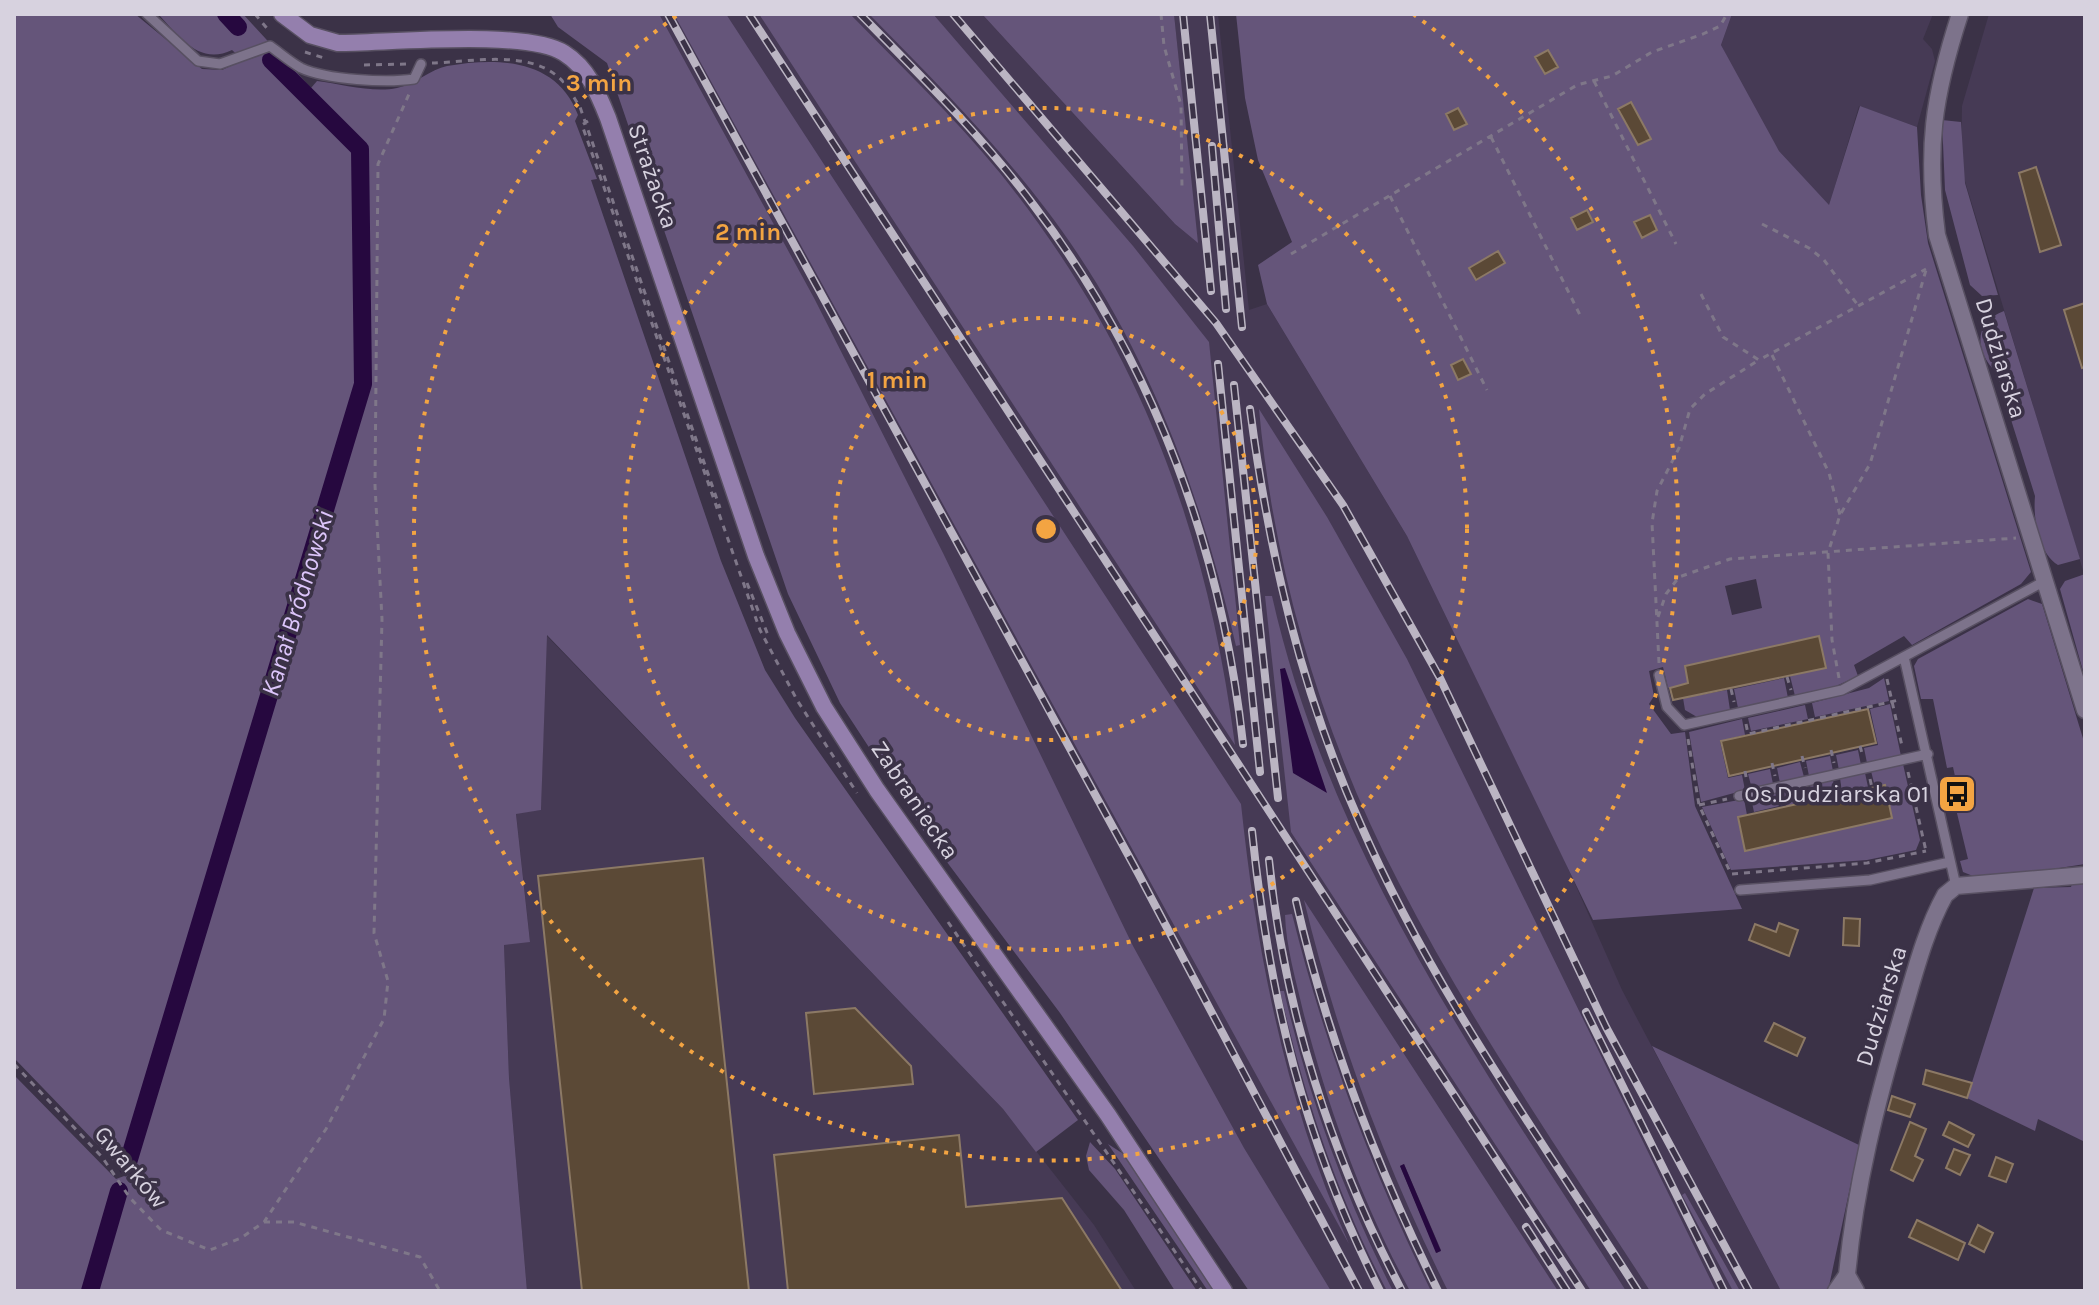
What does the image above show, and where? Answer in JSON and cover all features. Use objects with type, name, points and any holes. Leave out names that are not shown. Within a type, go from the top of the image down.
[{"type":"main road","name":"Strażacka","points":[[282,14],[310,35],[338,43],[530,40],[563,52],[583,70],[597,90],[664,285]]},
{"type":"main road","name":"Zabraniecka","points":[[664,285],[756,556],[787,633],[824,707],[877,790],[1108,1115],[1224,1291]]},
{"type":"street","name":"Dudziarska","points":[[1960,14],[1933,110],[1931,186],[1937,235],[2085,710]]},
{"type":"street","points":[[1956,886],[2085,875]]},
{"type":"street","name":"Dudziarska","points":[[1836,1291],[1847,1275],[1868,1134],[1881,1085],[1934,917],[1945,895],[1956,886]]},
{"type":"street","points":[[1847,1275],[1856,1291]]},
{"type":"lane","points":[[147,14],[198,61],[220,64],[270,46],[302,68],[394,82],[414,79],[423,60]]},
{"type":"lane","points":[[1659,675],[1667,707],[1684,725],[1842,690],[2045,581]]},
{"type":"lane","points":[[1904,657],[1956,886]]},
{"type":"lane","points":[[1739,796],[1928,754]]},
{"type":"lane","points":[[1740,890],[1870,880],[1950,862]]},
{"type":"path","points":[[255,14],[276,35],[262,14]]},
{"type":"path","points":[[1161,14],[1164,46],[1181,105],[1182,189]]},
{"type":"path","points":[[1291,254],[1577,85],[1612,76],[1652,52],[1720,26],[1727,14]]},
{"type":"path","points":[[297,51],[328,61]]},
{"type":"path","points":[[351,65],[501,56],[547,64],[573,86],[591,119],[586,122]]},
{"type":"path","points":[[364,59],[516,61],[540,65],[560,77],[586,122],[760,618],[801,699],[860,793]]},
{"type":"path","points":[[264,1222],[326,1129],[384,1019],[388,981],[374,933],[382,619],[375,485],[378,164],[414,79]]},
{"type":"path","points":[[1594,81],[1676,244]]},
{"type":"path","points":[[1491,137],[1582,319]]},
{"type":"path","points":[[1390,196],[1487,390]]},
{"type":"path","points":[[1762,224],[1809,248],[1824,260],[1857,304]]},
{"type":"path","points":[[1842,690],[1832,640],[1828,553],[1840,515],[1870,464],[1937,235]]},
{"type":"path","points":[[1659,675],[1652,523],[1657,491],[1679,448],[1690,409],[1705,394],[1759,360],[1857,304],[1926,270]]},
{"type":"path","points":[[1701,294],[1723,337],[1746,355],[1759,360]]},
{"type":"path","points":[[1772,355],[1829,473],[1840,515]]},
{"type":"path","points":[[1658,617],[1666,594],[1679,577],[1702,566],[1730,559],[2031,537]]},
{"type":"path","points":[[1743,712],[1748,734],[1915,697]]},
{"type":"path","points":[[1684,725],[1699,805],[1731,874],[1867,863],[1926,851]]},
{"type":"path","points":[[1699,805],[1739,796]]},
{"type":"path","points":[[1016,1008],[943,911],[953,931],[1091,1126],[1202,1291]]},
{"type":"path","name":"Gwarków","points":[[14,1064],[102,1157],[130,1198],[161,1230],[210,1250],[241,1238],[264,1222]]},
{"type":"path","points":[[1075,1093],[1091,1126]]},
{"type":"path","points":[[264,1222],[294,1222],[420,1257],[440,1291]]},
{"type":"shaded area","points":[[14,14],[135,14],[202,69],[222,70],[243,60],[232,50],[209,54],[190,46],[158,14],[243,14],[311,88],[317,81],[367,89],[397,88],[447,66],[486,62],[524,66],[556,82],[578,115],[575,121],[597,179],[591,180],[721,561],[765,670],[795,718],[1078,1120],[1036,1152],[1003,1109],[547,635],[541,810],[516,814],[530,942],[504,945],[509,1078],[527,1291],[14,1291],[14,1075],[116,1179],[127,1175],[14,1058]]},
{"type":"shaded area","points":[[550,14],[659,14],[814,298],[943,553],[1133,946],[1244,1148],[1331,1291],[1249,1291],[1060,1013],[923,830],[840,703],[788,594],[607,63],[558,27]]},
{"type":"shaded area","points":[[581,14],[982,14],[1175,224],[1197,242],[1174,14],[1218,14],[1249,310],[1267,304],[1407,536],[1564,859],[1622,990],[1781,1291],[1300,1291]]},
{"type":"shaded area","points":[[674,14],[726,14],[1241,804],[1256,917],[1277,1028],[1308,1137],[1349,1244]]},
{"type":"shaded area","points":[[759,14],[850,14],[982,152],[1049,238],[1091,304],[1128,372],[1159,442],[1185,514],[1206,589],[1223,665],[1235,745]]},
{"type":"shaded area","points":[[869,14],[933,14],[1133,246],[1209,342],[1240,645],[1236,646],[1222,587],[1186,472],[1164,416],[1112,309],[1080,257],[1025,182],[960,108]]},
{"type":"shaded area","points":[[982,14],[1174,14],[1198,243],[1175,224]]},
{"type":"shaded area","points":[[1236,14],[1732,14],[1721,45],[1779,151],[1829,205],[1860,106],[1917,127],[1921,195],[1928,243],[2031,572],[2021,584],[1912,645],[1904,636],[1854,665],[1858,676],[1836,686],[1795,696],[1790,676],[1826,668],[1818,636],[1685,666],[1688,683],[1668,688],[1663,667],[1649,671],[1654,696],[1649,704],[1671,734],[1685,732],[1695,806],[1742,909],[1593,920],[1407,536],[1267,304],[1258,265],[1292,242],[1258,160],[1245,98]],"holes":[[[1756,579],[1762,608],[1732,615],[1725,586]]]},
{"type":"shaded area","points":[[1732,14],[1933,14],[1923,39],[1932,49],[1935,61],[1917,127],[1859,106],[1829,206],[1779,151],[1755,113],[1721,45]]},
{"type":"shaded area","points":[[1989,14],[2085,14],[2085,577],[1961,168],[1962,106]]},
{"type":"shaded area","points":[[1942,120],[1961,122],[1965,183],[1998,295],[1982,296],[1970,285],[1945,190]]},
{"type":"shaded area","points":[[2004,311],[2080,559],[2058,565],[2041,543],[2036,524],[2035,496],[1996,372],[1981,347],[1980,338],[1987,322]]},
{"type":"shaded area","points":[[1259,409],[1327,517],[1407,659],[1716,1291],[1650,1291],[1488,1039],[1399,883],[1347,770],[1306,652],[1277,531]]},
{"type":"shaded area","points":[[2085,574],[2085,678],[2060,589],[2065,581]]},
{"type":"shaded area","points":[[1265,596],[1272,596],[1298,691],[1332,783],[1373,872],[1418,958],[1468,1043],[1626,1291],[1591,1291],[1291,832]]},
{"type":"shaded area","points":[[2028,599],[2042,604],[2085,745],[2085,864],[1983,880],[1963,872],[1960,861],[1968,859],[1955,805],[1961,804],[1953,767],[1947,768],[1933,699],[1921,699],[1914,666],[1918,659]]},
{"type":"shaded area","points":[[546,635],[1003,1109],[1094,1225],[1136,1291],[527,1291],[509,1078],[504,944],[530,941],[516,813],[541,810]]},
{"type":"shaded area","points":[[1285,668],[1327,793],[1293,773],[1280,669]]},
{"type":"shaded area","points":[[1784,678],[1788,698],[1738,708],[1734,689]]},
{"type":"shaded area","points":[[1884,678],[1889,701],[1815,717],[1812,703],[1869,688]]},
{"type":"shaded area","points":[[1727,690],[1730,710],[1697,717],[1685,710],[1683,698]]},
{"type":"shaded area","points":[[1890,704],[1901,756],[1867,763],[1864,748],[1878,745],[1870,709]]},
{"type":"shaded area","points":[[1805,705],[1808,719],[1751,731],[1748,718]]},
{"type":"shaded area","points":[[1742,719],[1745,735],[1720,741],[1728,778],[1742,775],[1745,790],[1701,802],[1689,732]]},
{"type":"shaded area","points":[[1858,750],[1861,765],[1839,770],[1836,755]]},
{"type":"shaded area","points":[[1830,756],[1833,771],[1809,776],[1806,761]]},
{"type":"shaded area","points":[[1800,762],[1804,777],[1780,783],[1777,768]]},
{"type":"shaded area","points":[[1903,764],[1920,840],[1916,850],[1867,860],[1731,870],[1702,807],[1744,799],[1747,815],[1738,817],[1745,850],[1892,818],[1875,787],[1871,771]]},
{"type":"shaded area","points":[[1770,769],[1773,784],[1752,789],[1748,774]]},
{"type":"shaded area","points":[[1865,773],[1868,787],[1842,793],[1840,778]]},
{"type":"shaded area","points":[[1833,780],[1836,796],[1814,800],[1810,785]]},
{"type":"shaded area","points":[[1804,786],[1807,802],[1786,806],[1783,791]]},
{"type":"shaded area","points":[[1776,792],[1779,806],[1754,812],[1751,798]]},
{"type":"shaded area","points":[[2073,881],[2085,881],[2085,1142],[2038,1119],[2035,1131],[1967,1098],[2034,888],[2071,887]]},
{"type":"shaded area","points":[[1304,900],[1558,1291],[1448,1291],[1383,1148],[1347,1051]],"holes":[[[1404,1164],[1441,1250],[1437,1253],[1400,1166]]]},
{"type":"shaded area","points":[[1292,914],[1319,1011],[1351,1106],[1431,1291],[1410,1291],[1377,1224],[1348,1154],[1324,1083],[1294,975],[1285,915]]},
{"type":"shaded area","points":[[1280,991],[1284,991],[1304,1068],[1329,1144],[1393,1291],[1387,1291],[1338,1182],[1311,1107]]},
{"type":"shaded area","points":[[1652,1046],[1859,1145],[1828,1291],[1781,1291]]},
{"type":"shaded area","points":[[1090,1142],[1115,1169],[1197,1291],[1175,1291],[1124,1210],[1089,1170],[1086,1156]]},
{"type":"shaded area","points":[[1108,1144],[1122,1153],[1216,1291],[1208,1291]]},
{"type":"shaded area","points":[[1404,1164],[1441,1251],[1436,1253],[1400,1166]]},
{"type":"shaded area","points":[[1685,1193],[1740,1291],[1733,1291],[1682,1195]]},
{"type":"building","points":[[1548,50],[1558,67],[1545,74],[1535,57]]},
{"type":"building","points":[[1631,102],[1651,139],[1638,145],[1618,109]]},
{"type":"building","points":[[1458,108],[1467,124],[1454,130],[1446,114]]},
{"type":"building","points":[[2036,167],[2061,245],[2040,252],[2019,173]]},
{"type":"building","points":[[1587,210],[1593,222],[1577,230],[1571,218]]},
{"type":"building","points":[[1650,215],[1657,230],[1642,238],[1634,222]]},
{"type":"building","points":[[1498,251],[1505,263],[1476,280],[1469,268]]},
{"type":"building","points":[[2085,303],[2085,367],[2082,368],[2064,310]]},
{"type":"building","points":[[1463,359],[1471,374],[1458,380],[1451,365]]},
{"type":"building","points":[[1819,636],[1826,668],[1673,700],[1670,688],[1688,683],[1685,666]]},
{"type":"building","points":[[1868,709],[1876,743],[1729,776],[1721,741]]},
{"type":"building","points":[[1885,785],[1892,818],[1745,851],[1738,817]]},
{"type":"building","points":[[703,858],[749,1291],[582,1291],[538,876]]},
{"type":"building","points":[[1844,918],[1860,919],[1859,946],[1843,945]]},
{"type":"building","points":[[1779,923],[1798,930],[1789,956],[1749,940],[1755,924],[1776,932]]},
{"type":"building","points":[[855,1008],[911,1066],[913,1084],[814,1094],[806,1013]]},
{"type":"building","points":[[1774,1023],[1805,1038],[1797,1056],[1765,1041]]},
{"type":"building","points":[[1926,1070],[1972,1083],[1967,1098],[1923,1084]]},
{"type":"building","points":[[1892,1096],[1915,1104],[1910,1117],[1888,1110]]},
{"type":"building","points":[[1910,1122],[1926,1129],[1915,1156],[1923,1160],[1913,1181],[1891,1170]]},
{"type":"building","points":[[1949,1122],[1974,1135],[1968,1147],[1943,1135]]},
{"type":"building","points":[[959,1135],[966,1207],[1062,1198],[1122,1291],[788,1291],[774,1155]]},
{"type":"building","points":[[1954,1149],[1970,1155],[1960,1175],[1946,1168]]},
{"type":"building","points":[[1996,1157],[2013,1164],[2006,1182],[1989,1176]]},
{"type":"building","points":[[1917,1220],[1965,1243],[1958,1260],[1909,1237]]},
{"type":"building","points":[[1978,1225],[1993,1233],[1984,1252],[1969,1244]]},
{"type":"waterway","name":"Kanał Bródnowski","points":[[226,14],[238,27]]},
{"type":"waterway","name":"Kanał Bródnowski","points":[[127,1166],[363,384],[360,149],[271,60]]},
{"type":"waterway","name":"Kanał Bródnowski","points":[[90,1291],[119,1191]]},
{"type":"railway","points":[[668,14],[1138,873],[1359,1291]]},
{"type":"railway","points":[[749,14],[1582,1291]]},
{"type":"railway","points":[[860,14],[951,108],[1015,181],[1077,267],[1115,330],[1148,395],[1176,462],[1199,530],[1233,672],[1243,744]]},
{"type":"railway","points":[[953,14],[1216,323],[1343,505],[1440,678],[1606,1027],[1749,1291]]},
{"type":"railway","points":[[1183,14],[1211,291]]},
{"type":"railway","points":[[1210,14],[1242,327]]},
{"type":"railway","points":[[1212,146],[1226,309]]},
{"type":"railway","points":[[1218,364],[1260,772]]},
{"type":"railway","points":[[1234,385],[1278,798]]},
{"type":"railway","points":[[1250,409],[1267,516],[1290,620],[1321,723],[1360,823],[1420,945],[1454,1004],[1638,1291]]},
{"type":"railway","points":[[1252,831],[1268,952],[1294,1067],[1330,1179],[1380,1291]]},
{"type":"railway","points":[[1269,860],[1286,972],[1315,1082],[1354,1189],[1402,1291]]},
{"type":"railway","points":[[1296,901],[1308,952],[1355,1100],[1394,1196],[1438,1291]]},
{"type":"railway","points":[[1586,1012],[1724,1291]]},
{"type":"railway","points":[[1526,1227],[1567,1291]]},
{"type":"place","name":"Os.Dudziarska 01","points":[[1957,794]]}]
